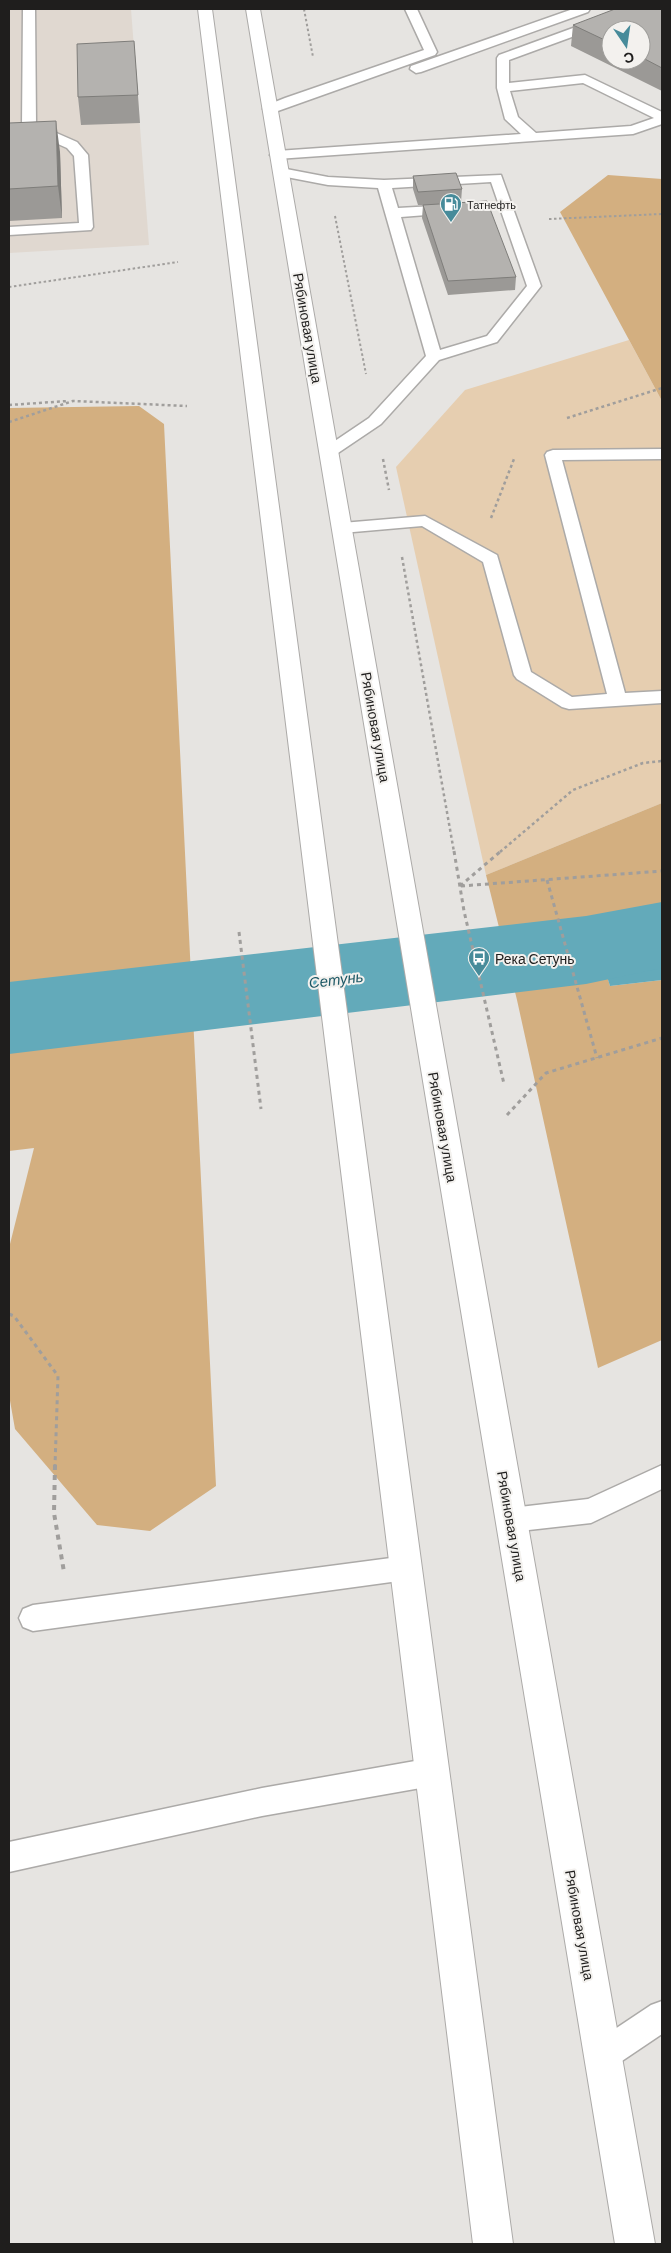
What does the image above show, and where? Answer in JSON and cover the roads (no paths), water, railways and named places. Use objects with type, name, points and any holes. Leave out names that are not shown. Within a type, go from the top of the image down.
[{"type":"main road","points":[[205,9],[493,2244]]},
{"type":"main road","name":"Рябиновая улица","points":[[253,9],[634,2244]]},
{"type":"lane","points":[[9,231],[86,227],[81,154],[72,145],[29,126],[28,9]]},
{"type":"lane","points":[[270,109],[318,89],[376,72],[431,52],[411,9]]},
{"type":"lane","points":[[376,72],[400,74],[584,9]]},
{"type":"lane","points":[[534,138],[512,118],[503,88],[503,58],[636,9]]},
{"type":"lane","points":[[503,88],[585,79],[662,118]]},
{"type":"lane","points":[[279,164],[328,150],[534,138],[633,130],[662,118]]},
{"type":"lane","points":[[279,164],[328,181],[384,184],[496,178],[534,286],[492,339],[434,357],[375,420],[329,452]]},
{"type":"lane","points":[[384,184],[434,357]]},
{"type":"lane","points":[[491,207],[506,206]]},
{"type":"lane","points":[[393,213],[465,208]]},
{"type":"lane","points":[[618,700],[553,455],[662,454]]},
{"type":"lane","points":[[342,528],[425,521],[491,558],[522,675],[569,703],[662,697]]},
{"type":"lane","points":[[511,1520],[591,1511],[662,1476]]},
{"type":"lane","points":[[33,1618],[406,1568]]},
{"type":"lane","points":[[9,1857],[262,1802],[432,1772]]},
{"type":"lane","points":[[602,2056],[662,2016]]},
{"type":"water","points":[[662,918],[662,980],[610,986],[592,928]]},
{"type":"waterway","name":"Сетунь","points":[[9,1018],[586,950],[662,935]]},
{"type":"place","name":"Татнефть","points":[[451,223]]},
{"type":"place","name":"Река Сетунь","points":[[479,977]]}]
